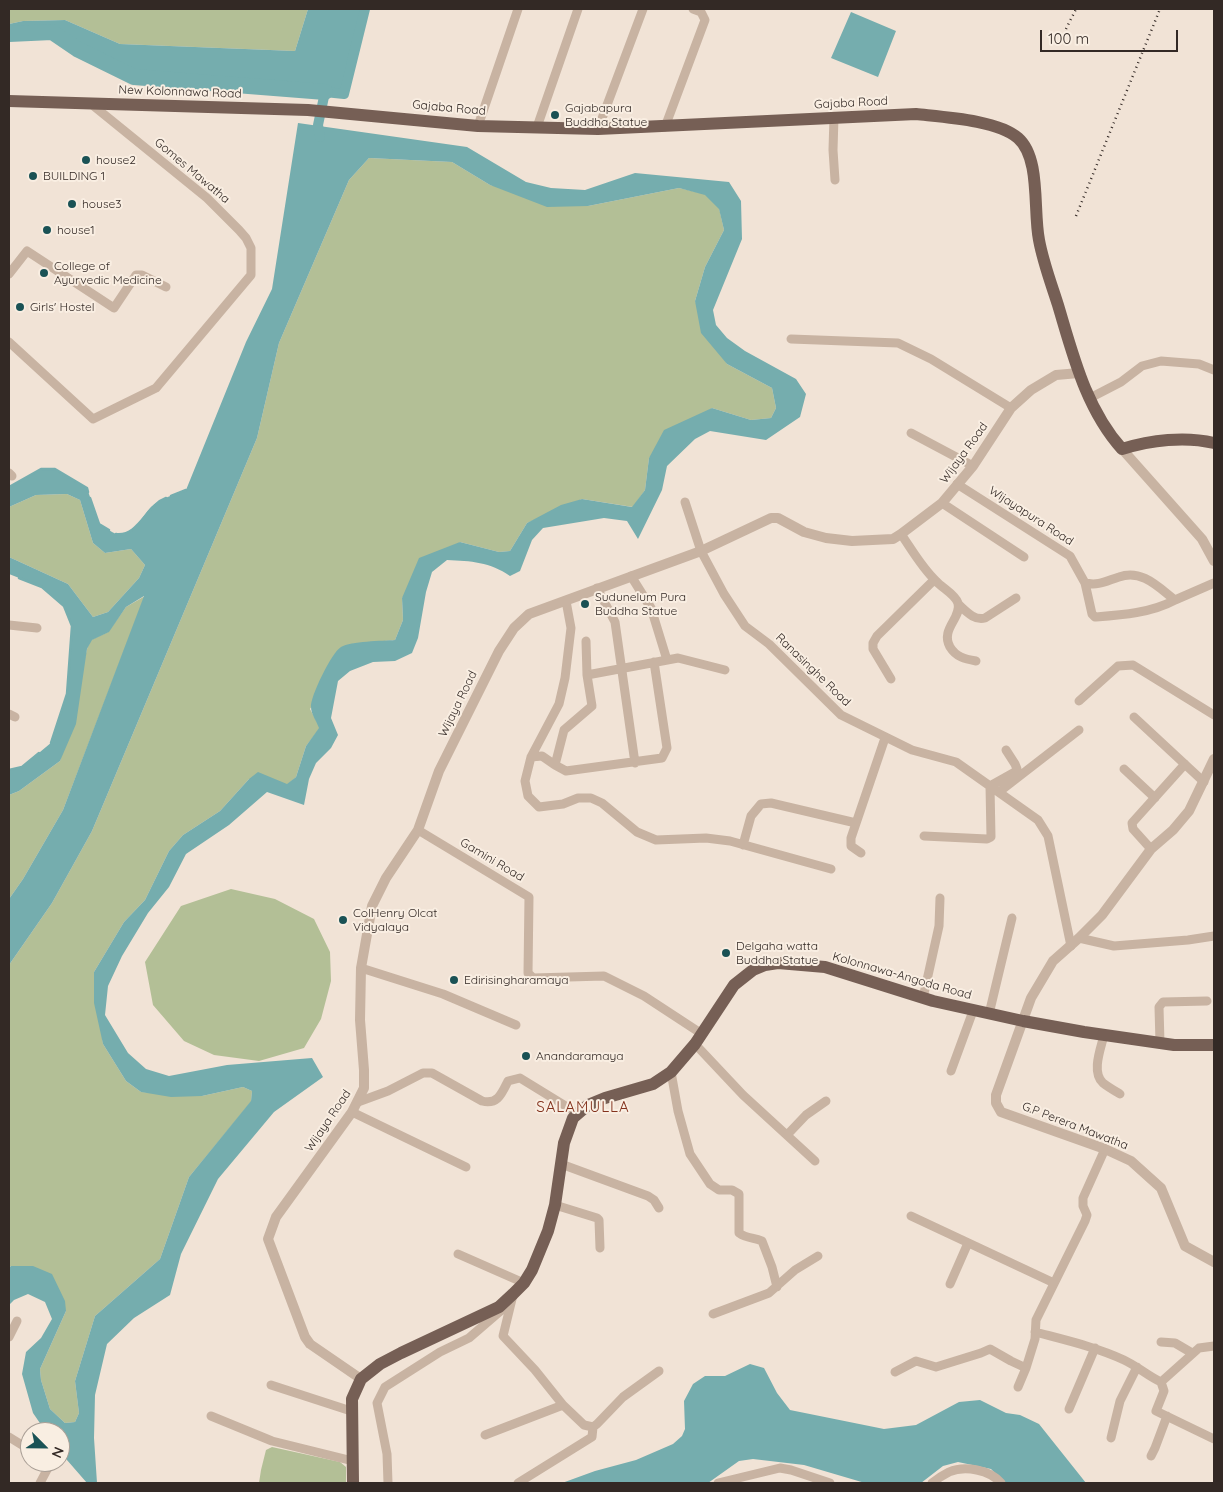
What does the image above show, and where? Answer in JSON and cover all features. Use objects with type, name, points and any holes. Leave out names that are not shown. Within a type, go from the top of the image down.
[{"type":"main road","name":"New Kolonnawa Road","points":[[9,101],[308,110],[350,113]]},
{"type":"main road","name":"Gajaba Road","points":[[350,113],[478,126],[598,129],[916,114],[958,118],[1006,129],[1019,139],[1031,159],[1039,239],[1079,373],[1109,434],[1122,449]]},
{"type":"main road","points":[[1122,449],[1142,443],[1197,439],[1214,443]]},
{"type":"main road","name":"Kolonnawa-Angoda Road","points":[[577,1113],[605,1098],[653,1084],[670,1072],[699,1039],[739,979],[752,970],[765,965],[801,964],[825,967],[923,998],[1023,1021],[1174,1045],[1214,1045]]},
{"type":"main road","points":[[353,1483],[351,1411],[352,1399],[361,1379],[380,1364],[400,1353],[499,1307],[512,1298],[524,1283],[541,1252],[555,1205],[569,1126],[577,1113]]},
{"type":"street","points":[[478,126],[518,9]]},
{"type":"street","points":[[537,127],[578,9]]},
{"type":"street","points":[[598,129],[643,9]]},
{"type":"street","points":[[665,127],[705,20],[701,12],[693,9]]},
{"type":"street","name":"Gomes Mawatha","points":[[9,342],[93,419],[156,388],[252,275],[250,248],[246,238],[239,230],[207,198],[90,103]]},
{"type":"street","points":[[834,117],[832,150],[836,180]]},
{"type":"street","points":[[9,274],[27,251],[114,308],[136,275],[142,275],[166,287]]},
{"type":"street","points":[[791,339],[898,343],[930,359],[1011,408]]},
{"type":"street","points":[[1090,398],[1122,382],[1142,366],[1161,361],[1199,364],[1214,370]]},
{"type":"street","name":"Wijaya Road","points":[[361,1379],[310,1344],[305,1337],[268,1239],[276,1217],[355,1107],[364,1088],[360,1020],[361,968],[372,906],[386,878],[418,830],[439,770],[499,651],[514,628],[529,614],[700,551],[771,518],[778,518],[804,532],[826,538],[852,541],[892,539],[942,503],[973,466],[1011,408],[1031,390],[1056,376],[1079,373]]},
{"type":"street","points":[[911,433],[973,466]]},
{"type":"street","points":[[1122,449],[1202,539],[1214,561]]},
{"type":"street","name":"Wijayapura Road","points":[[958,484],[1070,556],[1085,583],[1092,614],[1095,617],[1163,607],[1175,600]]},
{"type":"street","name":"Ranasinghe Road","points":[[685,502],[700,551],[724,594],[745,626],[769,644],[841,715],[912,750],[956,762],[1038,820],[1048,836],[1075,942]]},
{"type":"street","points":[[942,503],[1024,556]]},
{"type":"street","points":[[901,534],[934,580],[975,618],[985,618],[1016,598]]},
{"type":"street","points":[[1085,583],[1101,584],[1122,576],[1136,575],[1150,580],[1175,600],[1214,583]]},
{"type":"street","points":[[631,576],[651,608],[667,660]]},
{"type":"street","points":[[891,679],[873,649],[876,636],[934,580]]},
{"type":"street","points":[[598,588],[615,622],[635,763]]},
{"type":"street","points":[[566,601],[571,628],[565,678],[559,704],[531,757],[525,781],[528,796],[539,807],[563,804],[578,798],[591,798],[602,803],[637,832],[656,840],[706,838],[743,845],[831,869]]},
{"type":"street","points":[[958,604],[946,639],[951,649],[962,659],[976,661]]},
{"type":"street","points":[[9,625],[37,628]]},
{"type":"street","points":[[555,766],[564,730],[592,706],[587,675],[586,641]]},
{"type":"street","points":[[587,675],[678,658],[725,670]]},
{"type":"street","points":[[531,757],[542,756],[555,766],[566,771],[662,758],[667,748],[654,662]]},
{"type":"street","points":[[1079,701],[1118,666],[1132,665],[1214,715]]},
{"type":"street","points":[[1134,717],[1204,782]]},
{"type":"street","points":[[998,792],[1078,730]]},
{"type":"street","points":[[861,853],[851,846],[852,838],[885,738]]},
{"type":"street","points":[[924,836],[986,839],[991,837],[990,786],[1017,769],[1006,750]]},
{"type":"street","points":[[1023,1021],[1031,998],[1052,961],[1075,942],[1102,915],[1150,849],[1173,830],[1189,811],[1214,759]]},
{"type":"street","points":[[1150,849],[1131,826],[1132,823],[1185,764]]},
{"type":"street","points":[[1124,769],[1155,798]]},
{"type":"street","points":[[743,845],[751,816],[761,804],[771,803],[856,823]]},
{"type":"street","name":"Gamini Road","points":[[418,830],[529,897],[528,973],[533,978],[604,976],[644,996],[699,1039]]},
{"type":"street","points":[[923,998],[939,926],[940,898]]},
{"type":"street","points":[[990,1014],[1012,918]]},
{"type":"street","points":[[1075,942],[1114,946],[1214,936]]},
{"type":"street","points":[[361,968],[444,994],[516,1025]]},
{"type":"street","points":[[1160,1043],[1159,1007],[1163,1002],[1207,1001]]},
{"type":"street","points":[[951,1071],[973,1011]]},
{"type":"street","name":"G.P Perera Mawatha","points":[[1023,1021],[996,1095],[996,1103],[1001,1112],[1105,1149],[1132,1161],[1161,1188],[1185,1246],[1214,1262]]},
{"type":"street","points":[[1104,1035],[1098,1065],[1098,1076],[1102,1082],[1120,1094]]},
{"type":"street","points":[[699,1039],[743,1095],[815,1161]]},
{"type":"street","points":[[670,1072],[690,1154],[710,1184],[719,1190],[732,1190],[739,1194],[739,1233],[746,1238],[754,1237],[762,1241],[777,1287]]},
{"type":"street","points":[[355,1107],[423,1073],[432,1073],[488,1103],[500,1097],[508,1081],[520,1078],[577,1113]]},
{"type":"street","points":[[787,1135],[806,1115],[826,1101]]},
{"type":"street","points":[[355,1107],[466,1167]]},
{"type":"street","points":[[1018,1386],[1026,1368],[1036,1320],[1085,1221],[1087,1215],[1083,1206],[1083,1198],[1105,1149]]},
{"type":"street","points":[[561,1164],[648,1196],[654,1200],[659,1208]]},
{"type":"street","points":[[555,1205],[597,1218],[599,1220],[600,1248]]},
{"type":"street","points":[[911,1216],[1054,1283]]},
{"type":"street","points":[[950,1284],[968,1243]]},
{"type":"street","points":[[458,1254],[524,1283]]},
{"type":"street","points":[[713,1314],[769,1293],[795,1270],[818,1256]]},
{"type":"street","points":[[512,1298],[502,1336],[535,1370],[563,1405],[584,1425],[593,1427]]},
{"type":"street","points":[[388,1483],[387,1454],[377,1403],[385,1387],[440,1352],[469,1338],[512,1298]]},
{"type":"street","points":[[9,1337],[17,1321]]},
{"type":"street","points":[[1035,1332],[1095,1348],[1126,1360],[1160,1382],[1164,1391],[1156,1411],[1214,1440]]},
{"type":"street","points":[[1161,1342],[1176,1343],[1192,1353]]},
{"type":"street","points":[[1160,1382],[1199,1348],[1214,1346]]},
{"type":"street","points":[[1069,1408],[1095,1348]]},
{"type":"street","points":[[895,1372],[916,1361],[936,1367],[990,1349],[1026,1368]]},
{"type":"street","points":[[1111,1438],[1120,1401],[1137,1367]]},
{"type":"street","points":[[518,1483],[592,1437],[593,1427],[623,1397],[659,1371]]},
{"type":"street","points":[[271,1385],[351,1411]]},
{"type":"street","points":[[485,1435],[563,1405]]},
{"type":"street","points":[[211,1416],[272,1441],[352,1461]]},
{"type":"street","points":[[1151,1456],[1156,1448],[1167,1416]]},
{"type":"street","points":[[9,1437],[20,1444]]},
{"type":"street","points":[[718,1483],[780,1468],[830,1483]]},
{"type":"street","points":[[932,1483],[947,1473],[966,1469],[989,1474],[1001,1483]]},
{"type":"green space","points":[[9,9],[308,9],[295,51],[120,44],[65,20],[23,21],[9,24]]},
{"type":"green space","points":[[369,158],[452,162],[490,185],[588,206],[679,188],[705,194],[719,208],[724,230],[705,267],[695,301],[727,364],[772,388],[776,408],[771,418],[751,420],[712,408],[649,458],[645,490],[633,507],[582,499],[527,523],[510,551],[499,552],[460,542],[402,598],[403,620],[395,640],[352,644],[310,709],[320,728],[306,746],[296,777],[287,785],[249,779],[220,811],[183,835],[169,851],[145,900],[124,922],[94,972],[103,1044],[126,1081],[141,1092],[202,1096],[243,1087],[252,1091],[251,1102],[189,1177],[160,1259],[95,1316],[75,1381],[79,1413],[75,1422],[64,1422],[50,1409],[41,1380],[40,1369],[66,1311],[11,1266],[9,1268],[9,965],[52,903],[92,831],[257,438],[279,343],[349,180]]},
{"type":"green space","points":[[67,494],[80,500],[93,543],[105,553],[131,549],[145,565],[139,578],[108,612],[93,617],[68,584],[9,557],[9,507],[36,495]]},
{"type":"green space","points":[[145,596],[63,810],[23,879],[9,899],[9,795],[19,791],[60,761],[87,649],[91,640],[108,632],[126,607]]},
{"type":"green space","points":[[231,889],[275,899],[314,919],[330,952],[331,981],[321,1019],[304,1048],[259,1061],[214,1055],[184,1041],[153,1005],[145,962],[181,906]]},
{"type":"green space","points":[[272,1447],[340,1462],[346,1467],[346,1483],[259,1483],[266,1450]]},
{"type":"water","points":[[308,9],[365,9],[344,94],[134,77],[77,49],[52,32],[9,34],[9,24],[23,21],[65,20],[120,44],[295,51]]},
{"type":"water","points":[[851,12],[896,31],[878,77],[831,58]]},
{"type":"water","points":[[298,123],[467,147],[526,182],[551,188],[585,190],[635,173],[729,182],[741,201],[742,239],[713,310],[716,325],[727,338],[745,351],[796,379],[806,394],[800,417],[766,440],[710,431],[695,439],[667,466],[662,490],[638,539],[627,521],[604,518],[543,528],[532,540],[520,571],[510,576],[488,565],[447,560],[432,572],[426,592],[418,638],[412,653],[395,661],[373,662],[350,671],[338,681],[331,718],[338,735],[331,748],[316,763],[309,779],[304,805],[267,792],[229,825],[186,854],[169,887],[148,913],[122,956],[108,986],[105,1015],[128,1053],[146,1069],[169,1076],[227,1065],[312,1058],[323,1077],[274,1112],[218,1179],[181,1254],[170,1295],[134,1318],[107,1344],[95,1395],[94,1438],[97,1483],[87,1483],[70,1463],[70,1422],[75,1422],[79,1413],[75,1381],[95,1316],[160,1259],[189,1177],[251,1101],[252,1091],[243,1087],[202,1096],[171,1097],[141,1092],[126,1081],[103,1044],[94,1003],[94,972],[124,922],[145,900],[169,851],[183,835],[220,811],[249,779],[258,772],[287,784],[296,777],[306,746],[319,728],[311,707],[318,685],[332,657],[341,647],[346,645],[359,642],[395,640],[403,620],[402,598],[419,558],[460,542],[499,552],[510,551],[527,523],[561,505],[582,499],[632,507],[645,490],[649,458],[664,430],[712,408],[751,420],[771,418],[776,408],[772,388],[727,364],[701,333],[695,301],[705,267],[724,230],[719,209],[705,195],[679,188],[588,206],[547,207],[490,185],[452,162],[369,158],[349,180],[279,343],[257,438],[92,831],[52,903],[9,965],[9,899],[23,879],[63,810],[144,596],[126,607],[109,632],[92,640],[87,649],[76,724],[60,761],[19,791],[9,795],[9,770],[22,767],[52,742],[67,694],[72,626],[64,606],[42,587],[9,574],[9,557],[68,584],[93,617],[108,612],[139,578],[145,565],[131,549],[105,553],[93,543],[80,500],[67,494],[36,495],[9,507],[9,487],[41,469],[55,469],[87,488],[99,524],[116,534],[122,535],[132,530],[151,507],[159,501],[186,490],[246,342],[272,289]]},
{"type":"water","points":[[11,1266],[33,1266],[52,1274],[65,1301],[66,1311],[40,1369],[41,1380],[50,1409],[64,1422],[39,1422],[33,1413],[22,1374],[26,1352],[41,1338],[52,1319],[45,1302],[28,1294],[14,1300],[9,1305],[9,1268]]},
{"type":"water","points":[[750,1364],[764,1368],[777,1393],[790,1410],[884,1429],[916,1425],[959,1402],[980,1400],[1006,1413],[1020,1415],[1039,1424],[1086,1483],[1005,1483],[991,1469],[958,1462],[943,1466],[921,1483],[865,1483],[804,1465],[753,1459],[739,1461],[708,1483],[562,1483],[595,1471],[636,1460],[673,1444],[682,1436],[685,1429],[684,1401],[693,1384],[705,1376],[725,1376]]},
{"type":"waterway","points":[[320,137],[318,125],[325,92],[344,94],[365,9]]},
{"type":"waterway","points":[[9,34],[52,32],[77,49],[134,77],[325,92]]},
{"type":"waterway","points":[[9,487],[41,469],[55,469],[87,488],[88,492]]},
{"type":"waterway","points":[[171,496],[186,490]]},
{"type":"waterway","points":[[90,498],[99,524],[109,530]]},
{"type":"waterway","points":[[116,534],[124,534],[131,531],[153,507],[166,498]]},
{"type":"waterway","points":[[19,578],[42,587],[64,606],[72,626],[67,694],[51,743]]},
{"type":"waterway","points":[[9,770],[22,767],[39,753]]},
{"type":"railway","points":[[1066,29],[1076,9]]},
{"type":"railway","points":[[1076,216],[1160,9]]},
{"type":"place","name":"Gajabapura Buddha Statue","points":[[555,115]]},
{"type":"place","name":"house2","points":[[86,160]]},
{"type":"place","name":"BUILDING 1","points":[[33,176]]},
{"type":"place","name":"house3","points":[[72,204]]},
{"type":"place","name":"house1","points":[[47,230]]},
{"type":"place","name":"College of Ayurvedic Medicine","points":[[44,273]]},
{"type":"place","name":"Girls' Hostel","points":[[20,307]]},
{"type":"place","name":"Sudunelum Pura Buddha Statue","points":[[585,604]]},
{"type":"place","name":"ColHenry Olcat Vidyalaya","points":[[343,920]]},
{"type":"place","name":"Delgaha watta Buddha Statue","points":[[726,953]]},
{"type":"place","name":"Edirisingharamaya","points":[[454,980]]},
{"type":"place","name":"Anandaramaya","points":[[526,1056]]},
{"type":"district","name":"SALAMULLA","points":[[583,1107]]}]
